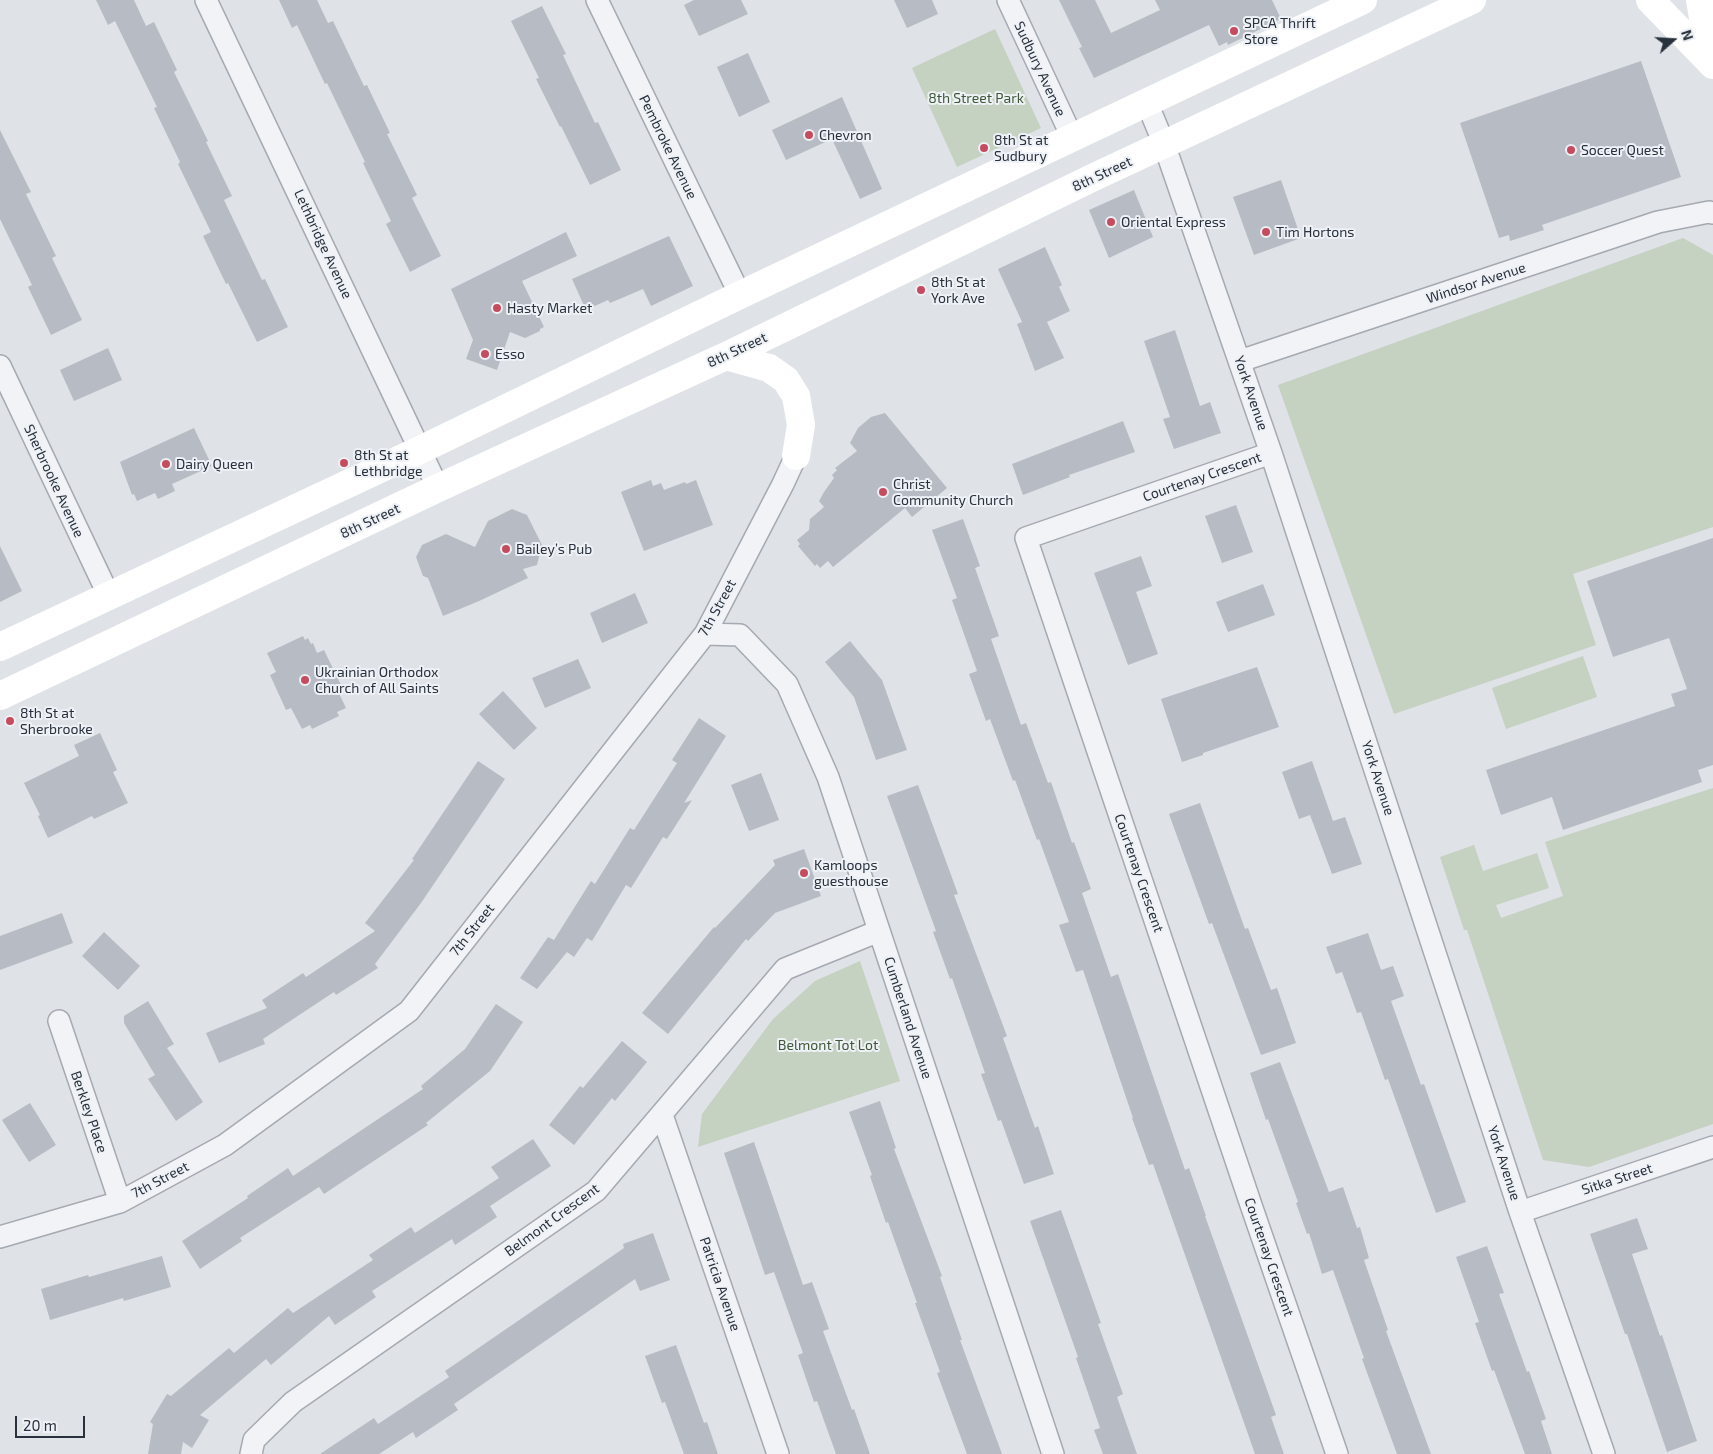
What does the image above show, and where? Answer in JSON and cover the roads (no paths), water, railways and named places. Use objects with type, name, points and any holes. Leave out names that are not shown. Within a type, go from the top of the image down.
[{"type":"main road","points":[[0,647],[420,450],[740,295],[1362,0]]},
{"type":"main road","points":[[1650,0],[1713,65]]},
{"type":"main road","points":[[1700,0],[1704,24],[1713,38]]},
{"type":"main road","name":"8th Street","points":[[0,696],[438,488],[726,356],[1164,144],[1472,1]]},
{"type":"main road","points":[[726,356],[769,368],[786,380],[796,396],[801,425],[796,456]]},
{"type":"street","name":"Lethbridge Avenue","points":[[206,0],[438,488]]},
{"type":"street","name":"Pembroke Avenue","points":[[597,0],[740,295]]},
{"type":"street","name":"Sudbury Avenue","points":[[1008,0],[1072,137]]},
{"type":"street","name":"York Avenue","points":[[1147,103],[1164,144],[1240,361],[1520,1212],[1604,1454]]},
{"type":"street","name":"Windsor Avenue","points":[[1240,361],[1658,222],[1709,212],[1713,213]]},
{"type":"street","name":"Sherbrooke Avenue","points":[[0,366],[108,596]]},
{"type":"street","name":"Courtenay Crescent","points":[[1271,453],[1026,538],[1337,1454]]},
{"type":"street","name":"7th Street","points":[[0,1237],[120,1202],[225,1145],[408,1011],[704,634],[796,456]]},
{"type":"street","name":"Cumberland Avenue","points":[[704,634],[740,635],[787,684],[828,777],[1053,1454]]},
{"type":"street","name":"Belmont Crescent","points":[[251,1454],[254,1440],[293,1402],[596,1191],[785,969],[878,931]]},
{"type":"street","name":"Berkley Place","points":[[59,1021],[120,1202]]},
{"type":"street","name":"Patricia Avenue","points":[[662,1115],[778,1454]]},
{"type":"street","name":"Sitka Street","points":[[1520,1212],[1713,1147]]},
{"type":"place","name":"SPCA Thrift Store","points":[[1234,31]]},
{"type":"place","name":"Chevron","points":[[809,135]]},
{"type":"place","name":"8th St at Sudbury","points":[[984,148]]},
{"type":"place","name":"Soccer Quest","points":[[1571,150]]},
{"type":"place","name":"Oriental Express","points":[[1111,222]]},
{"type":"place","name":"Tim Hortons","points":[[1266,232]]},
{"type":"place","name":"8th St at York Ave","points":[[921,290]]},
{"type":"place","name":"Hasty Market","points":[[497,308]]},
{"type":"place","name":"Esso","points":[[485,354]]},
{"type":"place","name":"8th St at Lethbridge","points":[[344,463]]},
{"type":"place","name":"Dairy Queen","points":[[166,464]]},
{"type":"place","name":"Christ Community Church","points":[[883,492]]},
{"type":"place","name":"Bailey’s Pub","points":[[506,549]]},
{"type":"place","name":"Ukrainian Orthodox Church of All Saints","points":[[305,680]]},
{"type":"place","name":"8th St at Sherbrooke","points":[[10,721]]},
{"type":"place","name":"Kamloops guesthouse","points":[[804,873]]},
{"type":"park label","name":"8th Street Park","points":[[976,98]]},
{"type":"park label","name":"Belmont Tot Lot","points":[[828,1045]]}]
